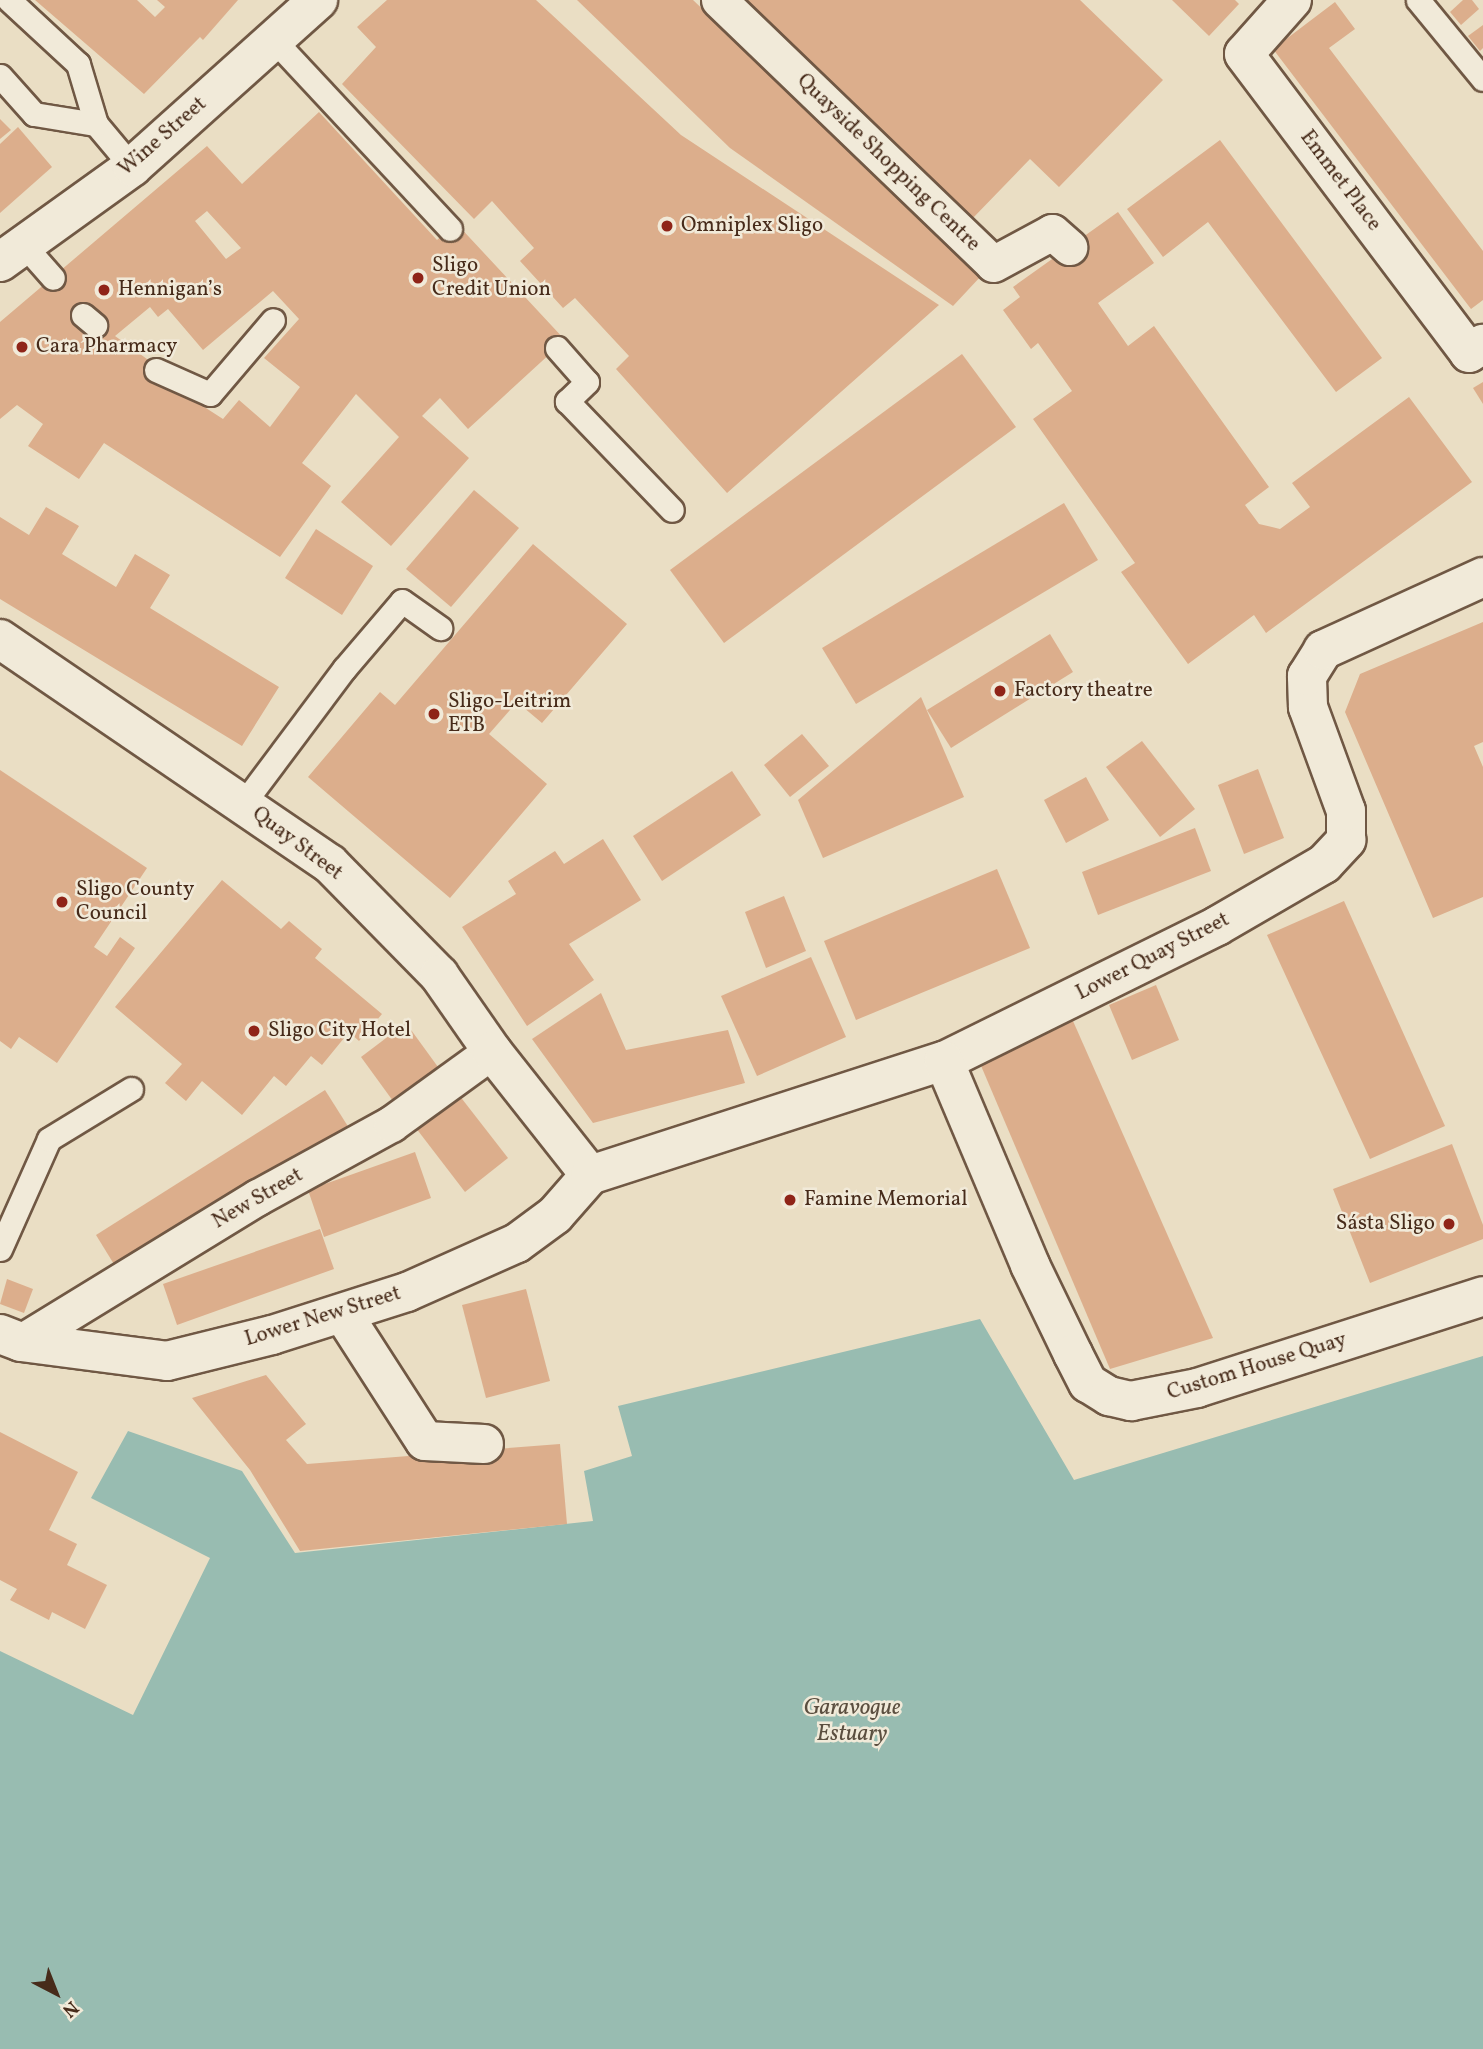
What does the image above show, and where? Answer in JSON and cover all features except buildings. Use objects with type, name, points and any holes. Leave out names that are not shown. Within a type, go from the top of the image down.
[{"type":"street","name":"Wine Street","points":[[11,253],[132,167],[318,0]]},
{"type":"street","name":"Quayside Shopping Centre","points":[[719,0],[993,264],[1052,232],[1069,247]]},
{"type":"street","name":"Emmet Place","points":[[1292,0],[1244,54],[1469,353],[1483,344]]},
{"type":"street","name":"Lower Quay Street","points":[[590,1175],[944,1061],[1217,926],[1324,864],[1346,839],[1346,811],[1308,707],[1307,676],[1323,650],[1483,577]]},
{"type":"street","name":"Quay Street","points":[[0,639],[330,864],[439,975],[492,1051],[590,1175]]},
{"type":"street","name":"New Street","points":[[11,1338],[391,1124],[492,1051]]},
{"type":"street","name":"Custom House Quay","points":[[944,1061],[1030,1265],[1073,1354],[1088,1383],[1109,1396],[1131,1401],[1198,1388],[1483,1296]]},
{"type":"street","name":"Lower New Street","points":[[11,1338],[167,1361],[343,1314],[407,1292],[517,1243],[555,1214],[590,1175]]},
{"type":"street","points":[[343,1314],[425,1441],[484,1444]]},
{"type":"lane","points":[[9,0],[78,64],[96,124],[132,167]]},
{"type":"lane","points":[[1418,0],[1483,79]]},
{"type":"lane","points":[[274,40],[450,229]]},
{"type":"lane","points":[[0,76],[34,114],[96,124]]},
{"type":"lane","points":[[11,253],[52,278]]},
{"type":"lane","points":[[156,370],[210,394],[272,320]]},
{"type":"lane","points":[[556,348],[587,382],[567,401],[672,510]]},
{"type":"lane","points":[[243,804],[344,669],[402,601],[440,628]]},
{"type":"lane","points":[[0,1250],[49,1139],[131,1089]]},
{"type":"water","name":"Garavogue Estuary","points":[[980,1319],[1074,1480],[1483,1356],[1483,2049],[0,2049],[0,1651],[133,1715],[210,1558],[91,1498],[128,1431],[242,1471],[295,1553],[593,1521],[584,1471],[632,1456],[618,1406]]},
{"type":"place","name":"Omniplex Sligo","points":[[667,226]]},
{"type":"place","name":"Sligo Credit Union","points":[[418,278]]},
{"type":"place","name":"Hennigan’s","points":[[104,290]]},
{"type":"place","name":"Cara Pharmacy","points":[[22,347]]},
{"type":"place","name":"Factory theatre","points":[[1000,691]]},
{"type":"place","name":"Sligo-Leitrim ETB","points":[[434,714]]},
{"type":"place","name":"Sligo County Council","points":[[62,902]]},
{"type":"place","name":"Sligo City Hotel","points":[[254,1031]]},
{"type":"place","name":"Famine Memorial","points":[[790,1200]]},
{"type":"place","name":"Sásta Sligo","points":[[1449,1224]]}]
